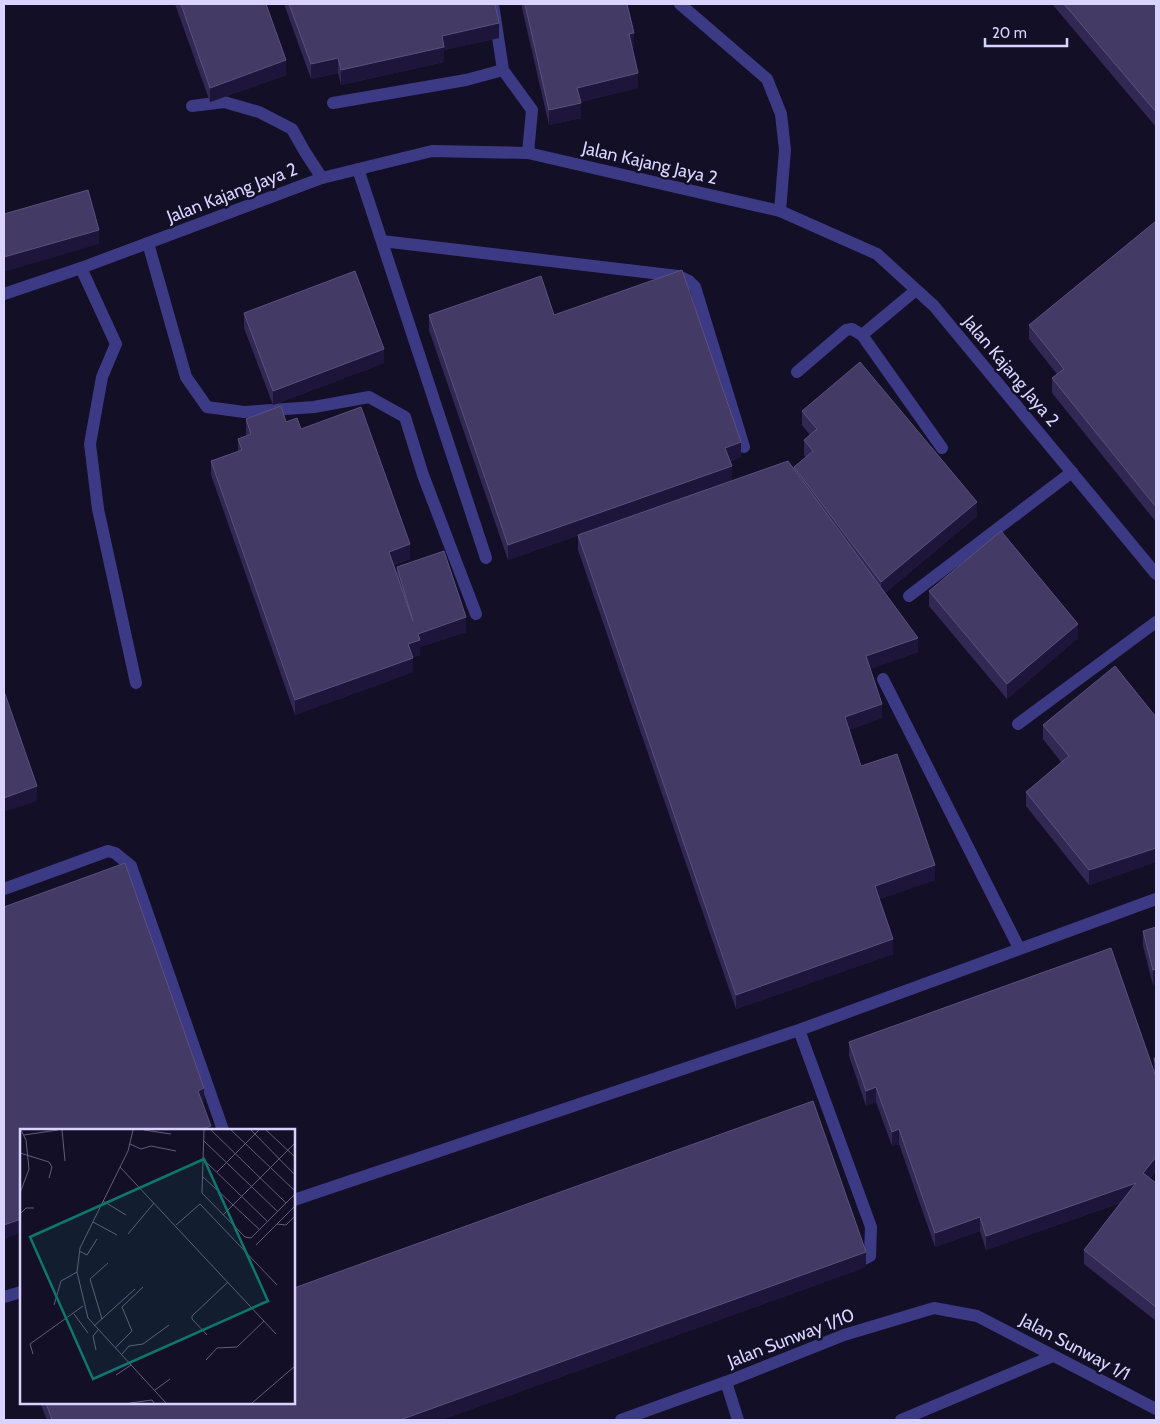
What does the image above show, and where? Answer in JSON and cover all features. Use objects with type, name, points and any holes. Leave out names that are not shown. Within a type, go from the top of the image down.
[{"type":"street","points":[[493,4],[503,70],[532,110],[528,153]]},
{"type":"street","points":[[680,4],[767,79],[781,114],[785,150],[780,212]]},
{"type":"street","points":[[333,103],[466,80],[503,70]]},
{"type":"street","points":[[192,106],[224,102],[259,112],[292,129],[304,152],[322,178]]},
{"type":"street","name":"Jalan Kajang Jaya 2","points":[[4,294],[81,268],[322,178],[432,151],[528,153],[780,212],[877,254],[934,306],[1156,574]]},
{"type":"street","points":[[358,169],[486,558]]},
{"type":"street","points":[[382,241],[678,276],[689,281],[695,288],[744,448]]},
{"type":"street","points":[[148,243],[186,376],[207,407],[244,412],[314,407],[369,396],[405,417],[423,475],[476,614]]},
{"type":"street","points":[[81,268],[116,344],[102,377],[90,444],[98,509],[136,683]]},
{"type":"street","points":[[862,335],[916,290]]},
{"type":"street","points":[[797,372],[846,330],[852,329],[862,335],[942,448]]},
{"type":"street","points":[[908,596],[1072,472]]},
{"type":"street","points":[[1018,724],[1156,622]]},
{"type":"street","points":[[882,679],[1018,948]]},
{"type":"street","points":[[4,889],[108,851],[115,853],[131,866],[222,1129]]},
{"type":"street","points":[[295,1200],[799,1030],[1018,948],[1156,899]]},
{"type":"street","points":[[799,1030],[871,1227],[870,1256],[844,1270]]},
{"type":"street","points":[[4,1298],[20,1292]]},
{"type":"street","name":"Jalan Sunway 1/10","points":[[621,1420],[726,1382],[844,1335],[934,1308],[977,1316]]},
{"type":"street","name":"Jalan Sunway 1/1","points":[[977,1316],[1156,1409]]},
{"type":"street","points":[[901,1420],[1053,1356]]},
{"type":"street","points":[[726,1382],[738,1420]]},
{"type":"building","points":[[181,4],[266,4],[286,60],[210,88]]},
{"type":"building","points":[[289,4],[495,4],[499,23],[442,36],[444,47],[341,70],[338,58],[311,64]]},
{"type":"building","points":[[525,4],[627,4],[634,33],[629,34],[638,73],[577,88],[581,103],[549,110]]},
{"type":"building","points":[[1064,4],[1156,4],[1156,112]]},
{"type":"building","points":[[88,190],[99,230],[4,257],[4,214]]},
{"type":"building","points":[[1156,221],[1156,507],[1052,378],[1064,369],[1029,325]]},
{"type":"building","points":[[682,270],[741,442],[725,448],[732,466],[508,545],[429,315],[541,276],[554,315]]},
{"type":"building","points":[[355,271],[384,349],[273,391],[244,313]]},
{"type":"building","points":[[860,362],[977,502],[881,582],[794,467],[813,451],[804,440],[817,429],[802,411]]},
{"type":"building","points":[[281,406],[286,422],[297,418],[301,429],[361,407],[410,544],[389,552],[413,621],[397,567],[444,551],[466,617],[418,634],[420,640],[408,644],[413,658],[295,700],[211,461],[242,450],[238,439],[251,434],[246,419]]},
{"type":"building","points":[[788,461],[918,638],[866,656],[882,704],[845,717],[861,766],[897,754],[935,865],[875,886],[893,939],[736,995],[578,535]]},
{"type":"building","points":[[1001,531],[1078,624],[1007,684],[929,591]]},
{"type":"building","points":[[1115,666],[1156,717],[1156,848],[1089,870],[1026,792],[1069,756],[1043,725]]},
{"type":"building","points":[[4,691],[37,786],[4,798]]},
{"type":"building","points":[[125,863],[204,1088],[198,1091],[211,1126],[202,1129],[20,1129],[20,1219],[4,1225],[4,907]]},
{"type":"building","points":[[1156,927],[1156,969],[1153,970],[1143,931]]},
{"type":"building","points":[[1111,948],[1156,1077],[1156,1157],[1143,1173],[1156,1183],[1156,1307],[1084,1250],[1136,1183],[986,1236],[980,1217],[935,1233],[899,1129],[892,1132],[876,1087],[866,1091],[849,1042]]},
{"type":"building","points":[[813,1101],[866,1252],[400,1420],[52,1420],[46,1404],[295,1404],[295,1288]]}]
